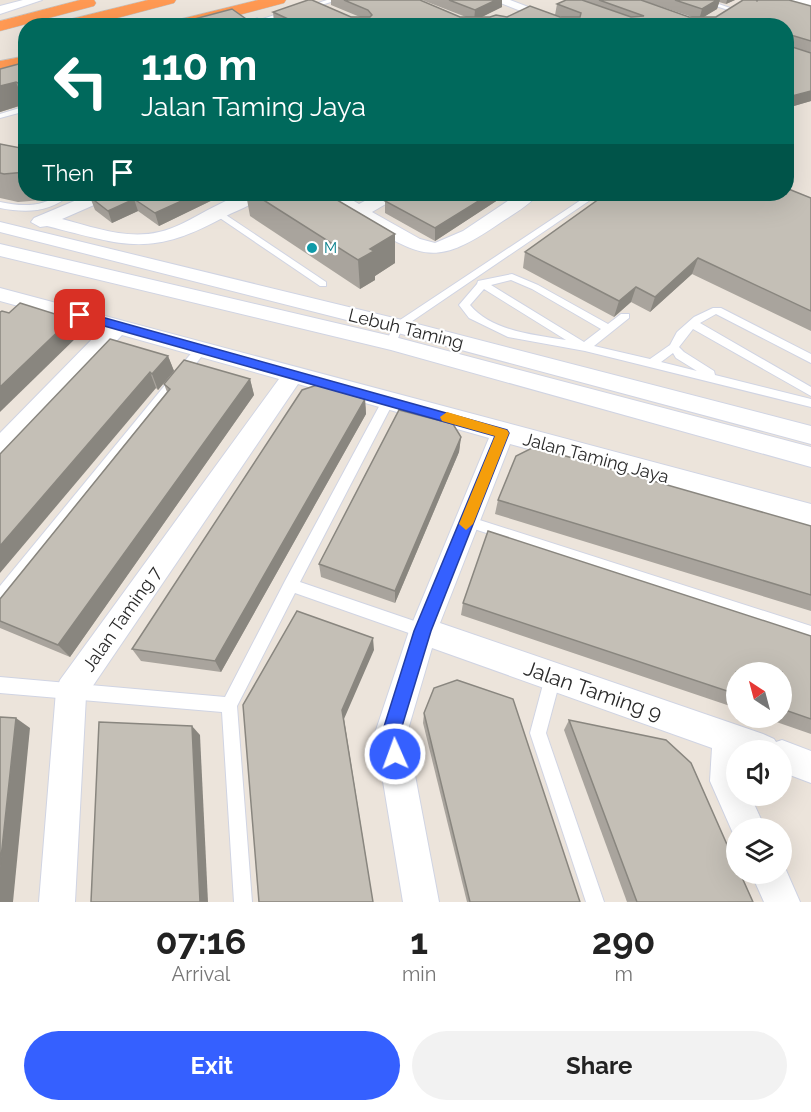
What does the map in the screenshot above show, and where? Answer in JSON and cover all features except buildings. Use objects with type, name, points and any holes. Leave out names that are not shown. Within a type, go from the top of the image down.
[{"type":"highway","points":[[30,18],[98,0]]},
{"type":"highway","points":[[199,18],[229,6],[229,0]]},
{"type":"highway","points":[[245,0],[265,0]]},
{"type":"highway","points":[[207,18],[278,0]]},
{"type":"highway","points":[[102,18],[168,4]]},
{"type":"highway","points":[[122,18],[168,4]]},
{"type":"highway","points":[[0,26],[18,21]]},
{"type":"highway","points":[[0,41],[18,37]]},
{"type":"highway","points":[[0,50],[18,45]]},
{"type":"highway","points":[[0,67],[18,63]]},
{"type":"street","points":[[0,10],[36,0]]},
{"type":"street","points":[[621,0],[680,18]]},
{"type":"street","points":[[637,0],[685,18]]},
{"type":"street","points":[[787,2],[811,4]]},
{"type":"street","points":[[787,2],[811,12]]},
{"type":"street","points":[[316,5],[335,7]]},
{"type":"street","points":[[498,16],[517,5],[551,18]]},
{"type":"street","points":[[715,18],[734,7]]},
{"type":"street","points":[[0,244],[10,229],[46,219],[88,201]]},
{"type":"street","points":[[46,219],[122,238],[152,239],[177,232],[240,201]]},
{"type":"street","points":[[344,201],[414,244],[434,250],[455,243],[518,201]]},
{"type":"street","points":[[360,210],[377,201]]},
{"type":"street","name":"Lebuh Taming","points":[[10,229],[395,334],[811,457]]},
{"type":"street","name":"Lebuh Taming","points":[[0,250],[395,334],[811,435]]},
{"type":"street","name":"Jalan Taming Jaya","points":[[0,294],[22,308],[118,326],[202,348],[503,433],[811,515]]},
{"type":"street","points":[[0,448],[118,326]]},
{"type":"street","name":"Jalan Taming 7","points":[[57,902],[71,691],[294,374]]},
{"type":"street","points":[[421,902],[391,733],[423,631],[503,433]]},
{"type":"street","name":"Jalan Taming 9","points":[[423,631],[735,740]]},
{"type":"street","points":[[729,738],[726,781],[743,818]]},
{"type":"street","points":[[792,760],[811,767]]},
{"type":"street","points":[[774,884],[782,902]]},
{"type":"lane","points":[[701,0],[734,7]]},
{"type":"lane","points":[[278,18],[316,5]]},
{"type":"lane","points":[[0,116],[18,110]]},
{"type":"lane","points":[[0,205],[21,210],[37,209],[58,201]]},
{"type":"lane","points":[[395,334],[471,277],[585,201]]},
{"type":"lane","points":[[217,212],[323,284]]},
{"type":"lane","points":[[471,277],[585,347]]},
{"type":"lane","points":[[608,329],[535,287],[512,277],[483,284],[464,304],[473,316],[512,334],[585,347],[811,403]]},
{"type":"lane","points":[[652,363],[674,347],[677,340],[693,324],[706,314],[717,310],[811,359]]},
{"type":"lane","points":[[585,347],[625,316]]},
{"type":"lane","points":[[693,324],[811,392]]},
{"type":"lane","points":[[674,347],[680,355],[718,380]]},
{"type":"lane","points":[[0,597],[202,348]]},
{"type":"lane","points":[[243,902],[229,705],[388,400]]},
{"type":"lane","points":[[467,521],[811,633]]},
{"type":"lane","points":[[290,585],[423,631]]},
{"type":"lane","points":[[554,677],[538,732],[595,902]]},
{"type":"lane","points":[[0,685],[229,705]]},
{"type":"slow traffic","points":[[447,417],[503,433],[466,524]]},
{"type":"place","name":"M","points":[[312,248]]},
{"type":"route","points":[[80,315],[503,433],[423,631],[391,733],[395,754]]}]
